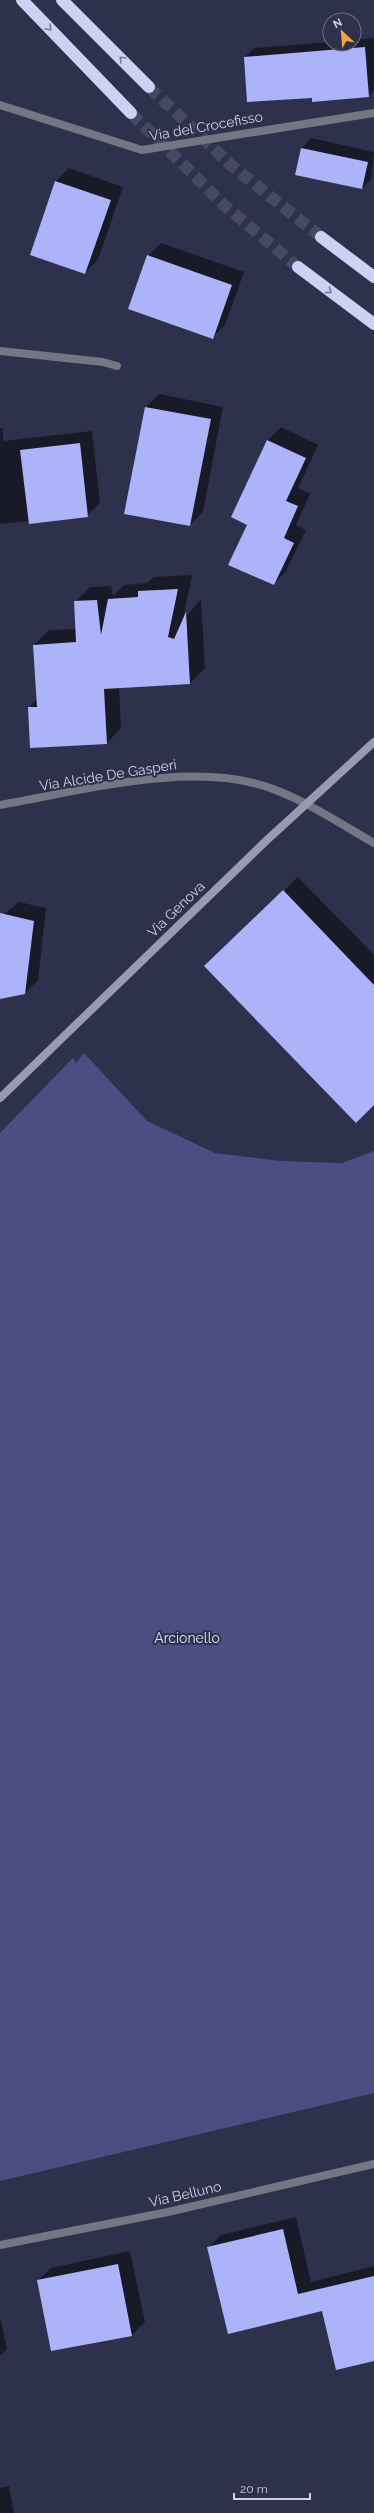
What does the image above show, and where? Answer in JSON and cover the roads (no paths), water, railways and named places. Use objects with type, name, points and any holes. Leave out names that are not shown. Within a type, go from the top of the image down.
[{"type":"highway","points":[[22,0],[131,113]]},
{"type":"highway","points":[[62,0],[149,87]]},
{"type":"highway","points":[[321,238],[374,277]]},
{"type":"highway","points":[[298,268],[374,324]]},
{"type":"main road","name":"Via Genova","points":[[0,1098],[261,845],[374,742]]},
{"type":"street","name":"Via del Crocefisso","points":[[0,105],[142,150],[374,113]]},
{"type":"street","points":[[0,351],[103,362],[117,366]]},
{"type":"street","name":"Via Alcide De Gasperi","points":[[0,805],[150,779],[194,776],[238,780],[272,788],[322,813],[374,843]]},
{"type":"street","name":"Via Belluno","points":[[0,2245],[168,2212],[374,2164]]},
{"type":"tunnel","points":[[149,87],[231,165],[321,237]]},
{"type":"tunnel","points":[[131,113],[224,205],[298,267]]},
{"type":"park label","name":"Arcionello","points":[[187,1638]]}]
